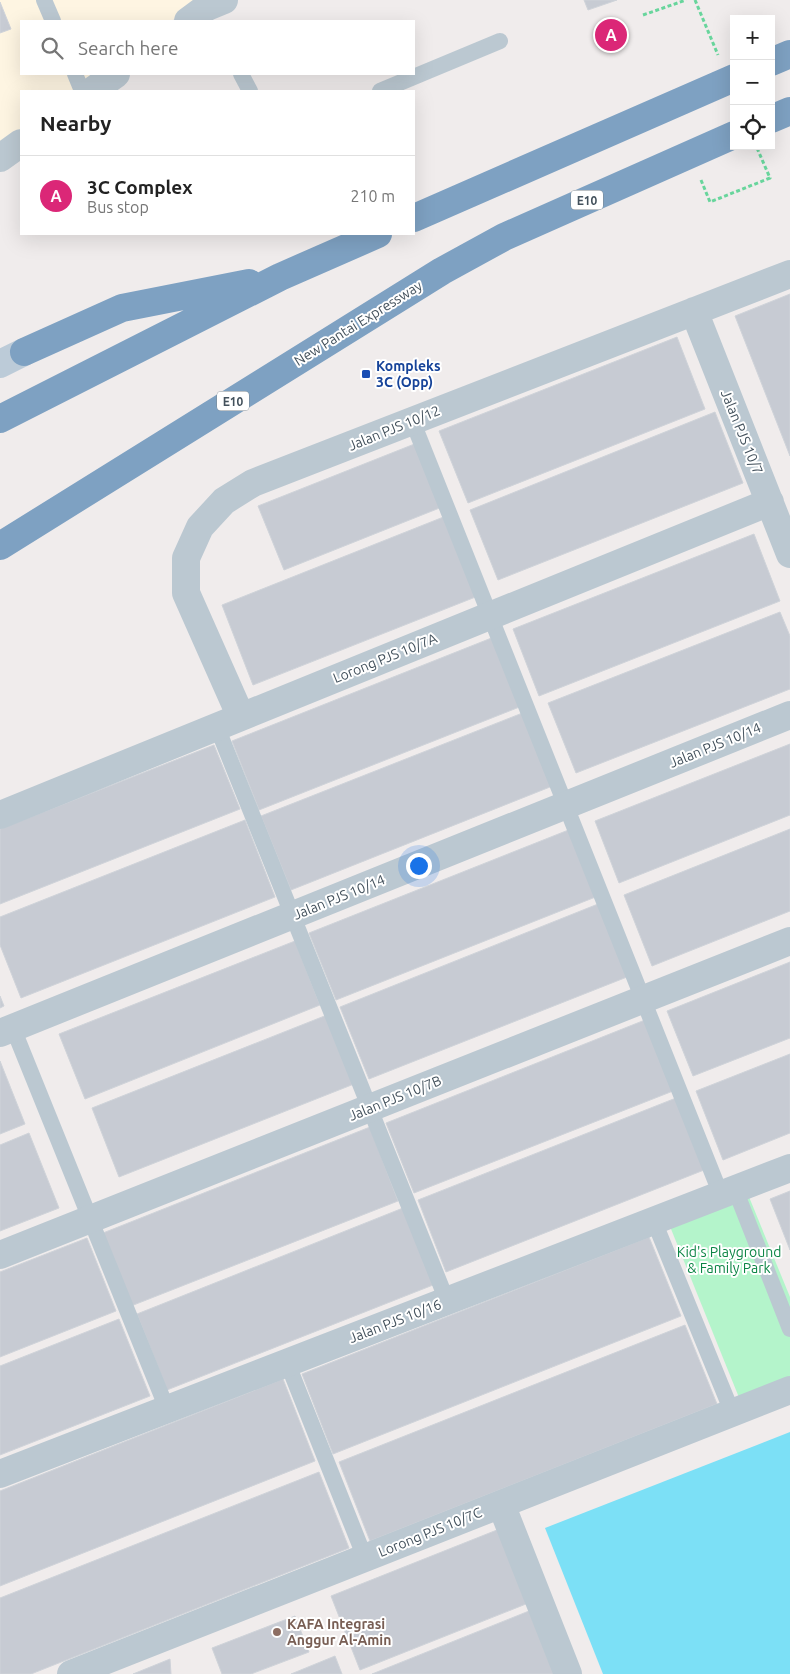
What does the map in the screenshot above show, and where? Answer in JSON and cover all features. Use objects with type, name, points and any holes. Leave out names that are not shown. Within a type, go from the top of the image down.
[{"type":"highway","points":[[775,60],[790,54]]},
{"type":"highway","points":[[415,218],[727,69]]},
{"type":"highway","points":[[775,117],[790,111]]},
{"type":"highway","name":"New Pantai Expressway","points":[[0,546],[12,531],[442,271],[504,238],[730,137]]},
{"type":"highway","points":[[0,419],[280,277],[376,235]]},
{"type":"highway","points":[[24,352],[122,308],[280,277]]},
{"type":"main road","points":[[0,364],[24,352]]},
{"type":"street","points":[[93,90],[115,75]]},
{"type":"street","points":[[0,158],[20,144]]},
{"type":"street","name":"Jalan PJS 10/12","points":[[229,722],[186,593],[186,558],[200,527],[224,501],[253,484],[412,420],[790,274]]},
{"type":"street","name":"Jalan PJS 10/7","points":[[694,311],[790,554]]},
{"type":"street","name":"Lorong PJS 10/7A","points":[[0,815],[770,502]]},
{"type":"street","name":"Jalan PJS 10/14","points":[[6,1031],[790,715]]},
{"type":"street","name":"Jalan PJS 10/7B","points":[[0,1256],[790,941]]},
{"type":"street","name":"Jalan PJS 10/16","points":[[0,1474],[790,1168]]},
{"type":"street","name":"Lorong PJS 10/7C","points":[[70,1674],[790,1390]]},
{"type":"street","points":[[501,1504],[568,1674]]},
{"type":"lane","points":[[44,0],[53,20]]},
{"type":"lane","points":[[382,90],[500,41]]},
{"type":"lane","points":[[75,75],[82,90]]},
{"type":"lane","points":[[242,75],[249,90]]},
{"type":"lane","points":[[412,420],[643,999],[790,1329]]},
{"type":"lane","points":[[229,722],[292,916],[447,1301]]},
{"type":"lane","points":[[6,1031],[90,1220],[167,1409]]},
{"type":"lane","points":[[654,1221],[732,1412]]},
{"type":"lane","points":[[287,1362],[365,1558]]},
{"type":"path","points":[[643,15],[686,0]]},
{"type":"path","points":[[695,0],[727,69]]},
{"type":"path","points":[[690,154],[710,202],[770,178],[758,150]]},
{"type":"shaded area","points":[[0,0],[202,0],[172,20],[20,20],[20,75],[98,75],[77,90],[20,90],[20,132],[0,146]]},
{"type":"green space","name":"Kid's Playground & Family Park","points":[[747,1192],[790,1297],[790,1380],[740,1400],[669,1224]]},
{"type":"water","points":[[790,1432],[790,1674],[603,1674],[545,1528]]},
{"type":"building","points":[[584,0],[617,0],[588,10]]},
{"type":"building","points":[[0,2],[11,29],[0,33]]},
{"type":"building","points":[[790,294],[790,456],[735,316]]},
{"type":"building","points":[[677,337],[705,409],[468,503],[439,431]]},
{"type":"building","points":[[715,412],[743,483],[498,580],[470,510]]},
{"type":"building","points":[[417,443],[442,507],[284,570],[258,506]]},
{"type":"building","points":[[446,516],[478,596],[253,685],[222,605]]},
{"type":"building","points":[[754,534],[780,601],[539,696],[513,629]]},
{"type":"building","points":[[780,612],[790,636],[790,689],[576,773],[548,703]]},
{"type":"building","points":[[494,637],[522,706],[259,810],[232,741]]},
{"type":"building","points":[[525,712],[555,785],[291,890],[261,816]]},
{"type":"building","points":[[790,744],[790,815],[619,883],[595,821]]},
{"type":"building","points":[[214,745],[240,809],[0,904],[0,829]]},
{"type":"building","points":[[245,820],[275,897],[21,998],[0,945],[0,917]]},
{"type":"building","points":[[571,829],[598,896],[336,1000],[309,933]]},
{"type":"building","points":[[790,829],[790,911],[652,966],[624,895]]},
{"type":"building","points":[[598,904],[627,977],[369,1079],[340,1007]]},
{"type":"building","points":[[295,941],[320,1005],[85,1099],[59,1034]]},
{"type":"building","points":[[790,962],[790,1038],[693,1076],[667,1011]]},
{"type":"building","points":[[0,996],[4,1006],[0,1008]]},
{"type":"building","points":[[327,1015],[354,1084],[119,1177],[92,1108]]},
{"type":"building","points":[[645,1020],[673,1091],[414,1193],[386,1123]]},
{"type":"building","points":[[790,1054],[790,1133],[723,1160],[696,1091]]},
{"type":"building","points":[[0,1061],[25,1124],[0,1134]]},
{"type":"building","points":[[676,1098],[704,1170],[446,1272],[418,1200]]},
{"type":"building","points":[[370,1127],[398,1201],[131,1306],[103,1233]]},
{"type":"building","points":[[29,1133],[59,1208],[0,1231],[0,1145]]},
{"type":"building","points":[[790,1191],[790,1250],[770,1199]]},
{"type":"building","points":[[403,1208],[433,1285],[167,1390],[137,1314]]},
{"type":"building","points":[[649,1237],[681,1316],[333,1454],[302,1374]]},
{"type":"building","points":[[87,1238],[116,1311],[0,1357],[0,1272]]},
{"type":"building","points":[[119,1319],[150,1396],[0,1455],[0,1366]]},
{"type":"building","points":[[685,1325],[717,1404],[370,1541],[339,1462]]},
{"type":"building","points":[[283,1379],[315,1461],[0,1586],[0,1491]]},
{"type":"building","points":[[319,1472],[349,1548],[31,1674],[0,1674],[0,1598]]},
{"type":"building","points":[[502,1528],[531,1602],[360,1670],[331,1596]]},
{"type":"building","points":[[534,1609],[559,1674],[372,1674]]},
{"type":"building","name":"KAFA Integrasi Anggur Al-Amin","points":[[295,1616],[309,1652],[251,1674],[222,1674],[212,1648]]},
{"type":"building","points":[[335,1656],[342,1674],[291,1674]]},
{"type":"building","points":[[170,1659],[171,1674],[133,1674]]},
{"type":"place","name":"3C Complex","points":[[611,35]]},
{"type":"place","name":"Kompleks 3C (Opp)","points":[[366,374]]},
{"type":"place","name":"KAFA Integrasi Anggur Al-Amin","points":[[277,1632]]}]
